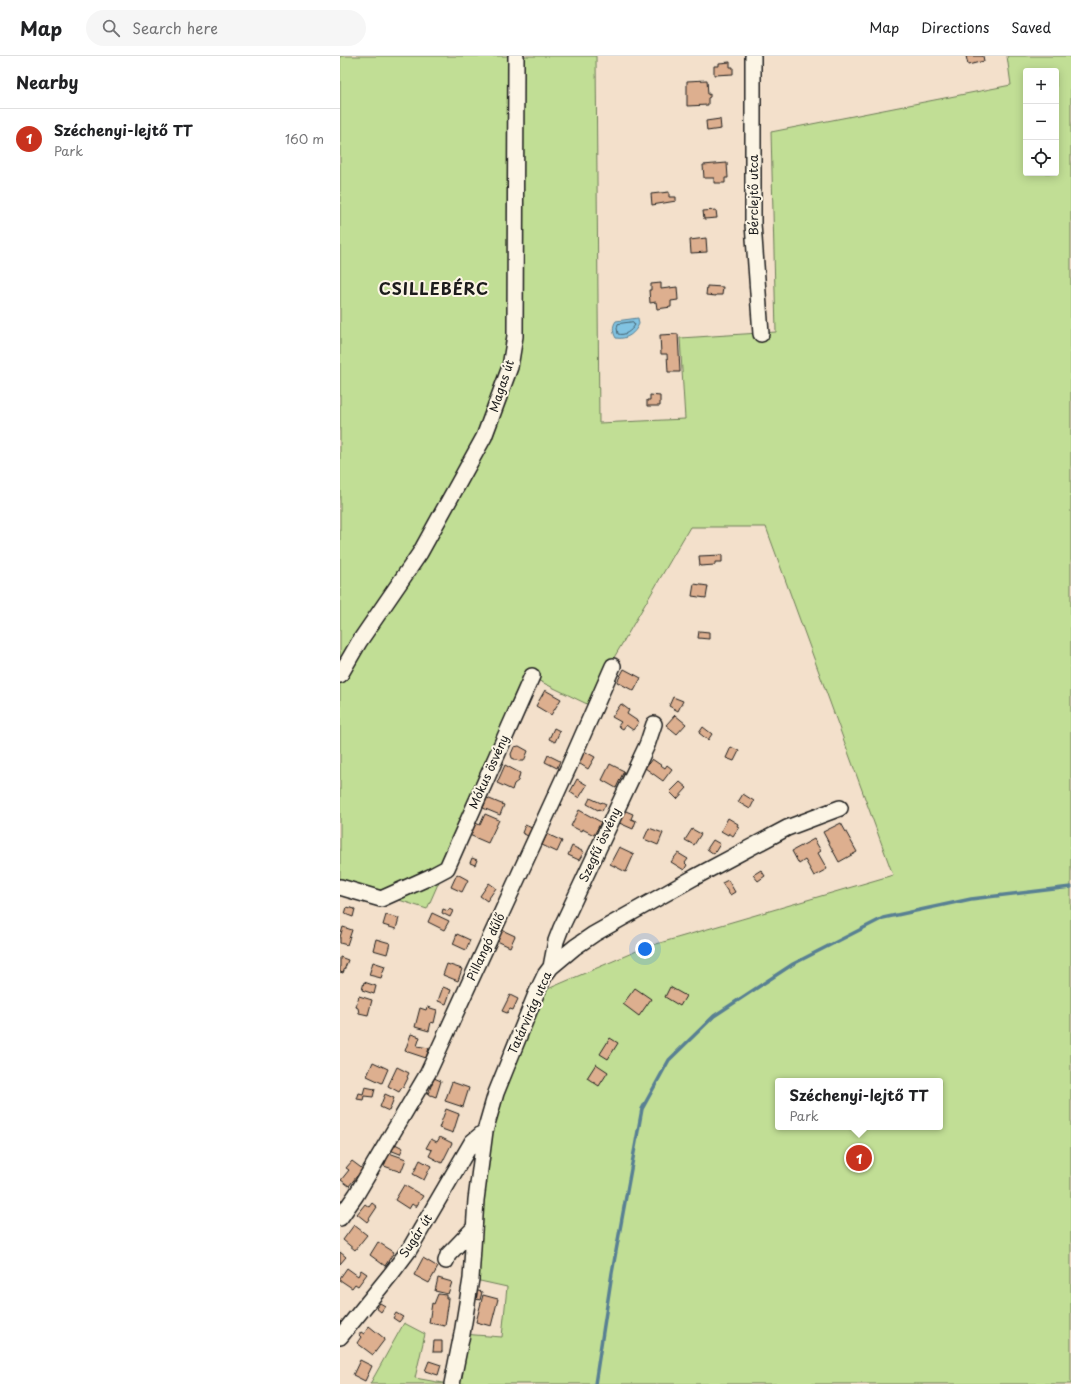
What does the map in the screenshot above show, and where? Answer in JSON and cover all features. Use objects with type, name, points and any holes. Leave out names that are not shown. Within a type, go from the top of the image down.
[{"type":"street","name":"Magas út","points":[[340,675],[359,642],[420,553],[484,437],[510,367],[515,336],[516,56]]},
{"type":"street","name":"Bérclejtő utca","points":[[753,56],[753,224],[761,334]]},
{"type":"street","name":"Pillangó dűlő","points":[[340,1218],[356,1195],[428,1073],[570,764],[613,666]]},
{"type":"street","name":"Mókus ösvény","points":[[340,887],[381,899],[447,868],[532,676]]},
{"type":"street","name":"Szegfű ösvény","points":[[551,967],[554,947],[561,928],[647,745],[654,724]]},
{"type":"street","name":"Tatárvirág utca","points":[[452,1384],[471,1279],[473,1229],[485,1131],[499,1086],[545,975],[551,967],[594,934],[695,877],[787,828],[840,808]]},
{"type":"street","name":"Sugár út","points":[[340,1337],[409,1250],[472,1142],[485,1131]]},
{"type":"street","points":[[446,1261],[448,1255],[473,1229]]},
{"type":"green space","points":[[340,56],[596,56],[599,423],[685,419],[680,338],[776,332],[771,132],[1011,85],[1007,56],[1071,56],[1071,1384],[452,1384],[462,1334],[502,1337],[507,1287],[471,1279],[485,1131],[536,994],[646,947],[893,875],[766,527],[690,527],[587,704],[529,676],[427,909],[340,881]]},
{"type":"green space","points":[[404,1323],[425,1334],[415,1378],[448,1384],[370,1384]]},
{"type":"water","points":[[638,318],[639,324],[633,333],[624,338],[616,338],[613,330],[616,321]]},
{"type":"building","points":[[966,56],[983,56],[984,61],[968,65]]},
{"type":"building","points":[[730,62],[730,67],[733,67],[733,74],[714,75],[714,66],[719,66],[719,63]]},
{"type":"building","points":[[707,80],[708,95],[710,94],[710,97],[708,98],[708,105],[687,106],[687,81]]},
{"type":"building","points":[[720,119],[721,129],[707,131],[706,121]]},
{"type":"building","points":[[727,163],[728,178],[725,178],[725,183],[714,183],[714,178],[704,178],[703,165]]},
{"type":"building","points":[[669,192],[669,197],[676,197],[676,201],[652,205],[651,194]]},
{"type":"building","points":[[716,210],[717,218],[704,219],[703,211]]},
{"type":"building","points":[[706,238],[707,252],[691,253],[690,240]]},
{"type":"building","points":[[661,283],[661,289],[677,287],[678,300],[671,301],[671,307],[657,309],[656,302],[650,303],[649,290],[651,290],[651,284]]},
{"type":"building","points":[[707,286],[723,287],[722,295],[706,295]]},
{"type":"building","points":[[678,334],[680,372],[668,372],[667,354],[661,354],[660,335]]},
{"type":"building","points":[[650,395],[660,396],[660,406],[647,406],[647,400],[650,400]]},
{"type":"building","points":[[722,555],[722,562],[715,562],[715,565],[700,566],[699,556]]},
{"type":"building","points":[[694,584],[708,586],[706,598],[692,596]]},
{"type":"building","points":[[699,631],[709,632],[709,639],[698,638]]},
{"type":"building","points":[[624,669],[641,678],[634,691],[617,682]]},
{"type":"building","points":[[545,690],[561,699],[551,715],[536,706]]},
{"type":"building","points":[[673,697],[683,701],[678,711],[669,706]]},
{"type":"building","points":[[621,704],[629,710],[627,714],[639,722],[633,730],[626,725],[623,729],[618,726],[621,722],[612,717]]},
{"type":"building","points":[[675,715],[686,724],[677,734],[666,725]]},
{"type":"building","points":[[703,727],[712,734],[708,740],[699,733]]},
{"type":"building","points":[[554,728],[560,731],[555,742],[549,739]]},
{"type":"building","points":[[519,746],[528,751],[524,761],[519,761],[512,758],[511,754],[514,747]]},
{"type":"building","points":[[731,747],[739,751],[734,761],[726,758]]},
{"type":"building","points":[[584,751],[595,757],[588,769],[577,762]]},
{"type":"building","points":[[548,755],[560,761],[557,768],[545,762]]},
{"type":"building","points":[[652,759],[665,768],[667,765],[672,769],[663,781],[645,768]]},
{"type":"building","points":[[610,764],[624,771],[616,788],[602,780]]},
{"type":"building","points":[[505,765],[520,773],[518,781],[514,784],[512,790],[497,783]]},
{"type":"building","points":[[577,779],[587,785],[579,798],[570,792]]},
{"type":"building","points":[[680,782],[687,788],[677,799],[670,792]]},
{"type":"building","points":[[743,794],[754,801],[750,809],[738,802]]},
{"type":"building","points":[[487,798],[504,805],[500,815],[483,808]]},
{"type":"building","points":[[590,798],[606,804],[602,811],[587,804]]},
{"type":"building","points":[[621,809],[633,814],[631,819],[636,821],[633,829],[617,822]]},
{"type":"building","points":[[579,810],[601,822],[594,835],[582,829],[581,831],[571,826]]},
{"type":"building","points":[[485,814],[499,820],[488,843],[467,834],[473,822],[480,825]]},
{"type":"building","points":[[728,818],[738,824],[737,826],[739,827],[733,836],[729,833],[728,835],[721,831]]},
{"type":"building","points":[[841,823],[857,852],[839,862],[823,832]]},
{"type":"building","points":[[525,825],[532,828],[528,836],[522,833]]},
{"type":"building","points":[[649,828],[663,833],[658,845],[644,839]]},
{"type":"building","points":[[692,829],[701,834],[694,845],[685,840]]},
{"type":"building","points":[[547,834],[562,841],[557,852],[542,845]]},
{"type":"building","points":[[814,839],[821,851],[818,853],[827,869],[814,876],[805,860],[799,864],[792,851]]},
{"type":"building","points":[[713,840],[720,844],[714,854],[707,849]]},
{"type":"building","points":[[572,846],[584,852],[579,860],[568,855]]},
{"type":"building","points":[[619,847],[634,854],[626,872],[610,864]]},
{"type":"building","points":[[678,853],[688,859],[685,863],[687,865],[684,870],[671,862]]},
{"type":"building","points":[[472,858],[477,860],[475,865],[470,863]]},
{"type":"building","points":[[761,870],[765,876],[758,881],[753,875]]},
{"type":"building","points":[[457,874],[468,880],[462,892],[451,887]]},
{"type":"building","points":[[728,880],[735,892],[730,895],[722,883]]},
{"type":"building","points":[[489,883],[496,888],[487,901],[480,896]]},
{"type":"building","points":[[347,907],[355,909],[353,917],[345,914]]},
{"type":"building","points":[[443,909],[453,911],[450,917],[442,913]]},
{"type":"building","points":[[432,913],[449,921],[444,930],[428,922]]},
{"type":"building","points":[[386,915],[399,918],[396,929],[383,925]]},
{"type":"building","points":[[343,927],[352,930],[347,945],[340,943]]},
{"type":"building","points":[[502,930],[515,936],[510,947],[497,941]]},
{"type":"building","points":[[457,934],[470,940],[466,950],[453,944]]},
{"type":"building","points":[[376,939],[390,943],[387,954],[373,950]]},
{"type":"building","points":[[340,957],[348,960],[343,973],[340,972]]},
{"type":"building","points":[[373,962],[385,966],[381,978],[369,975]]},
{"type":"building","points":[[447,964],[462,969],[458,981],[443,975]]},
{"type":"building","points":[[364,982],[376,986],[374,994],[362,990]]},
{"type":"building","points":[[443,987],[451,990],[446,1004],[438,1001]]},
{"type":"building","points":[[670,987],[686,996],[680,1006],[665,997]]},
{"type":"building","points":[[635,988],[651,999],[639,1016],[623,1004]]},
{"type":"building","points":[[510,995],[518,999],[513,1010],[510,1009],[507,1013],[502,1011]]},
{"type":"building","points":[[359,996],[372,1000],[368,1015],[359,1013],[358,1008],[356,1007]]},
{"type":"building","points":[[427,1007],[437,1010],[434,1023],[431,1022],[429,1031],[415,1027],[420,1008],[426,1010]]},
{"type":"building","points":[[411,1034],[420,1037],[417,1046],[429,1048],[426,1058],[405,1051]]},
{"type":"building","points":[[610,1038],[618,1043],[608,1059],[600,1054]]},
{"type":"building","points":[[373,1062],[388,1069],[382,1083],[367,1076]]},
{"type":"building","points":[[596,1064],[608,1072],[599,1086],[587,1078]]},
{"type":"building","points":[[397,1067],[409,1073],[403,1088],[402,1087],[399,1092],[388,1086]]},
{"type":"building","points":[[434,1078],[441,1081],[436,1097],[428,1094]]},
{"type":"building","points":[[452,1082],[469,1088],[463,1107],[445,1101]]},
{"type":"building","points":[[365,1087],[375,1089],[373,1097],[364,1096],[363,1100],[357,1099],[359,1093],[363,1094]]},
{"type":"building","points":[[385,1094],[394,1098],[389,1111],[380,1107]]},
{"type":"building","points":[[446,1109],[459,1114],[453,1133],[439,1128]]},
{"type":"building","points":[[440,1137],[452,1143],[442,1163],[429,1156],[432,1150],[426,1148],[431,1139],[437,1142]]},
{"type":"building","points":[[393,1143],[403,1148],[400,1154],[390,1150]]},
{"type":"building","points":[[389,1153],[406,1159],[401,1172],[384,1166]]},
{"type":"building","points":[[420,1160],[431,1166],[424,1180],[413,1174]]},
{"type":"building","points":[[352,1161],[364,1170],[349,1186],[341,1180],[349,1170],[346,1168]]},
{"type":"building","points":[[404,1185],[423,1196],[416,1207],[412,1204],[409,1209],[395,1200]]},
{"type":"building","points":[[372,1203],[377,1207],[367,1222],[357,1214],[365,1204],[369,1207]]},
{"type":"building","points":[[354,1225],[367,1235],[355,1250],[343,1240]]},
{"type":"building","points":[[378,1242],[394,1252],[385,1266],[370,1255]]},
{"type":"building","points":[[340,1252],[346,1257],[340,1264]]},
{"type":"building","points":[[423,1258],[438,1267],[429,1283],[414,1275]]},
{"type":"building","points":[[347,1268],[358,1276],[361,1270],[367,1274],[358,1286],[355,1284],[352,1288],[340,1280]]},
{"type":"building","points":[[438,1278],[452,1282],[448,1294],[435,1291]]},
{"type":"building","points":[[474,1290],[482,1292],[480,1300],[472,1298]]},
{"type":"building","points":[[438,1294],[446,1295],[446,1298],[448,1298],[445,1326],[429,1323],[432,1303],[434,1304]]},
{"type":"building","points":[[483,1295],[498,1299],[491,1326],[476,1322]]},
{"type":"building","points":[[380,1303],[385,1306],[381,1312],[376,1308]]},
{"type":"building","points":[[396,1313],[403,1317],[399,1322],[393,1318]]},
{"type":"building","points":[[369,1326],[385,1339],[373,1355],[357,1343],[361,1337],[359,1335],[361,1332],[364,1334]]},
{"type":"building","points":[[434,1341],[442,1341],[442,1352],[433,1352]]},
{"type":"building","points":[[360,1360],[372,1366],[365,1381],[353,1375]]},
{"type":"building","points":[[429,1361],[441,1365],[438,1375],[425,1371]]},
{"type":"waterway","points":[[595,1384],[612,1273],[642,1109],[669,1060],[714,1016],[793,964],[883,918],[971,899],[1071,887]]},
{"type":"place","name":"Széchenyi-lejtő TT","points":[[859,1158]]},
{"type":"district","name":"CSILLEBÉRC","points":[[434,289]]}]
